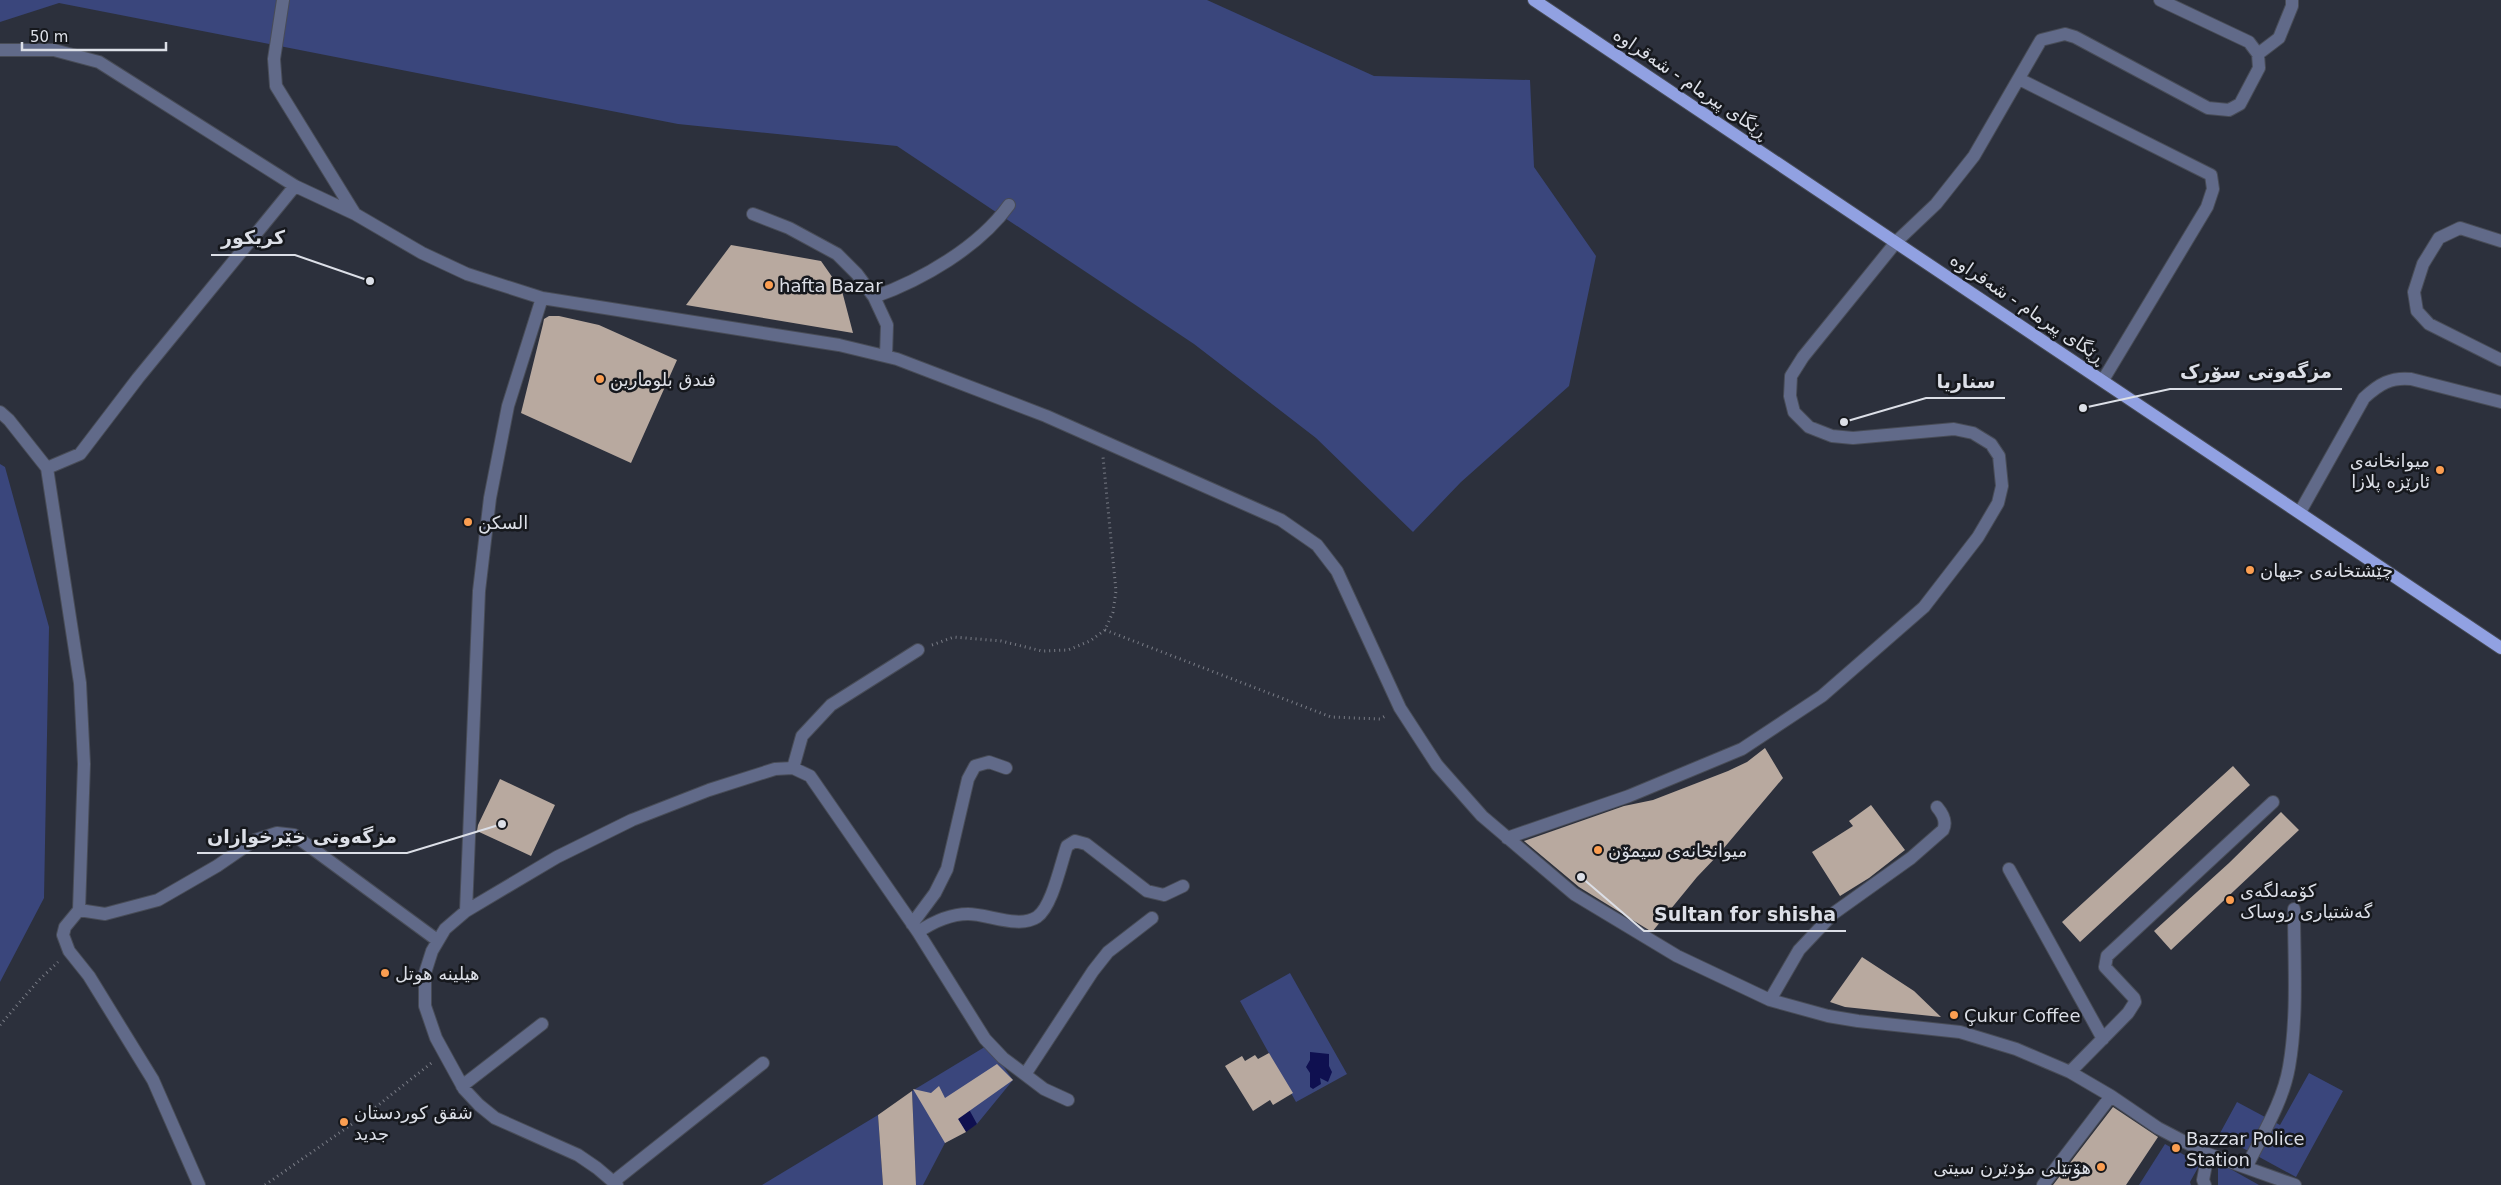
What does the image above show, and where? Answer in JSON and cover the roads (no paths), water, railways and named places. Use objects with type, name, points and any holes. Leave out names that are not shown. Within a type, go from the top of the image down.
[{"type":"main road","name":"ڕێگای پیرمام - شەقراوە","points":[[1534,0],[1897,241],[2501,648]]},
{"type":"street","points":[[283,0],[274,59],[276,86],[355,214]]},
{"type":"street","points":[[1507,838],[1629,796],[1742,749],[1822,696],[1924,607],[1978,537],[1998,503],[2002,486],[1999,456],[1991,444],[1973,433],[1954,429],[1853,438],[1832,436],[1809,427],[1794,412],[1790,396],[1791,376],[1803,357],[1897,241],[1936,204],[1974,156],[2041,40],[2065,34],[2075,37],[2208,108],[2229,110],[2240,104],[2259,68],[2258,54],[2250,42],[2160,0]]},
{"type":"street","points":[[2258,54],[2279,38],[2292,6],[2292,0]]},
{"type":"street","points":[[0,50],[54,50],[99,62],[294,186],[355,214],[422,254],[467,274],[542,298],[840,344],[886,356],[1037,413],[1281,520],[1317,545],[1338,570],[1400,708],[1437,765],[1476,809],[1507,838],[1574,894],[1677,956],[1770,1000],[1814,1012],[1858,1020],[1960,1032],[2016,1049],[2070,1072],[2111,1096],[2158,1128],[2208,1154],[2247,1166],[2294,1185]]},
{"type":"street","points":[[2019,79],[2210,175],[2213,189],[2207,208],[2103,380]]},
{"type":"street","points":[[47,468],[80,454],[138,378],[294,186]]},
{"type":"street","points":[[874,297],[901,287],[953,257],[998,220],[1009,205]]},
{"type":"street","points":[[753,214],[789,228],[837,254],[874,297],[887,325],[886,356]]},
{"type":"street","points":[[2501,241],[2460,228],[2439,238],[2423,264],[2414,292],[2416,311],[2429,324],[2501,360]]},
{"type":"street","points":[[466,911],[479,591],[484,544],[508,406],[542,298]]},
{"type":"street","points":[[2300,512],[2364,398],[2376,387],[2398,378],[2411,379],[2501,402]]},
{"type":"street","points":[[0,412],[47,468],[80,683],[84,764],[79,910],[65,927],[63,935],[69,951],[89,976],[153,1080],[199,1185]]},
{"type":"street","points":[[793,768],[802,736],[831,705],[918,650]]},
{"type":"street","points":[[915,928],[947,868],[968,779],[974,766],[989,762],[1006,768]]},
{"type":"street","points":[[763,1063],[615,1183],[578,1155],[495,1118],[479,1105],[462,1086],[429,1023],[424,989],[428,962],[437,940],[445,929],[466,911],[557,857],[632,820],[709,790],[775,769],[793,768],[810,776],[915,928],[986,1039],[1003,1058],[1026,1073],[1044,1089],[1068,1100]]},
{"type":"street","points":[[2070,1072],[2134,1007],[2135,1002],[2106,967],[2107,956],[2274,802]]},
{"type":"street","points":[[1770,1000],[1799,950],[1834,913],[1911,858],[1943,830],[1945,825],[1943,814],[1937,807]]},
{"type":"street","points":[[79,910],[105,914],[158,900],[217,866],[255,840],[277,833],[294,835],[437,940]]},
{"type":"street","points":[[915,928],[938,919],[968,914],[1024,922],[1038,917],[1049,901],[1067,846],[1075,841],[1086,844],[1148,891],[1164,895],[1183,886]]},
{"type":"street","points":[[2009,869],[2103,1039]]},
{"type":"street","points":[[2247,1166],[2272,1117],[2289,1069],[2293,1029],[2294,909]]},
{"type":"street","points":[[1026,1073],[1093,971],[1108,952],[1152,918]]},
{"type":"street","points":[[462,1086],[542,1024]]},
{"type":"street","points":[[2043,1185],[2111,1096]]},
{"type":"street","points":[[2206,1185],[2203,1180],[2208,1154]]},
{"type":"place","name":"کریکور","points":[[370,281]]},
{"type":"place","name":"hafta Bazar","points":[[769,285]]},
{"type":"place","name":"فندق بلومارين","points":[[600,379]]},
{"type":"place","name":"مزگەوتی سۆرک","points":[[2083,408]]},
{"type":"place","name":"سناريا","points":[[1844,422]]},
{"type":"place","name":"میوانخانەی ئارێزە پلازا","points":[[2440,470]]},
{"type":"place","name":"السكن","points":[[468,522]]},
{"type":"place","name":"چێشتخانەی جیهان","points":[[2250,570]]},
{"type":"place","name":"مزگەوتی خێرخوازان","points":[[502,824]]},
{"type":"place","name":"میوانخانەی سیمۆن","points":[[1598,850]]},
{"type":"place","name":"Sultan for shisha","points":[[1581,877]]},
{"type":"place","name":"کۆمەلگەی گەشتیاری روساک","points":[[2230,900]]},
{"type":"place","name":"هيلينه هوتل","points":[[385,973]]},
{"type":"place","name":"Çukur Coffee","points":[[1954,1015]]},
{"type":"place","name":"شقق كوردستان جديد","points":[[344,1122]]},
{"type":"place","name":"Bazzar Police Station","points":[[2176,1148]]},
{"type":"place","name":"هۆتێلی مۆدێرن سیتی","points":[[2101,1167]]}]
